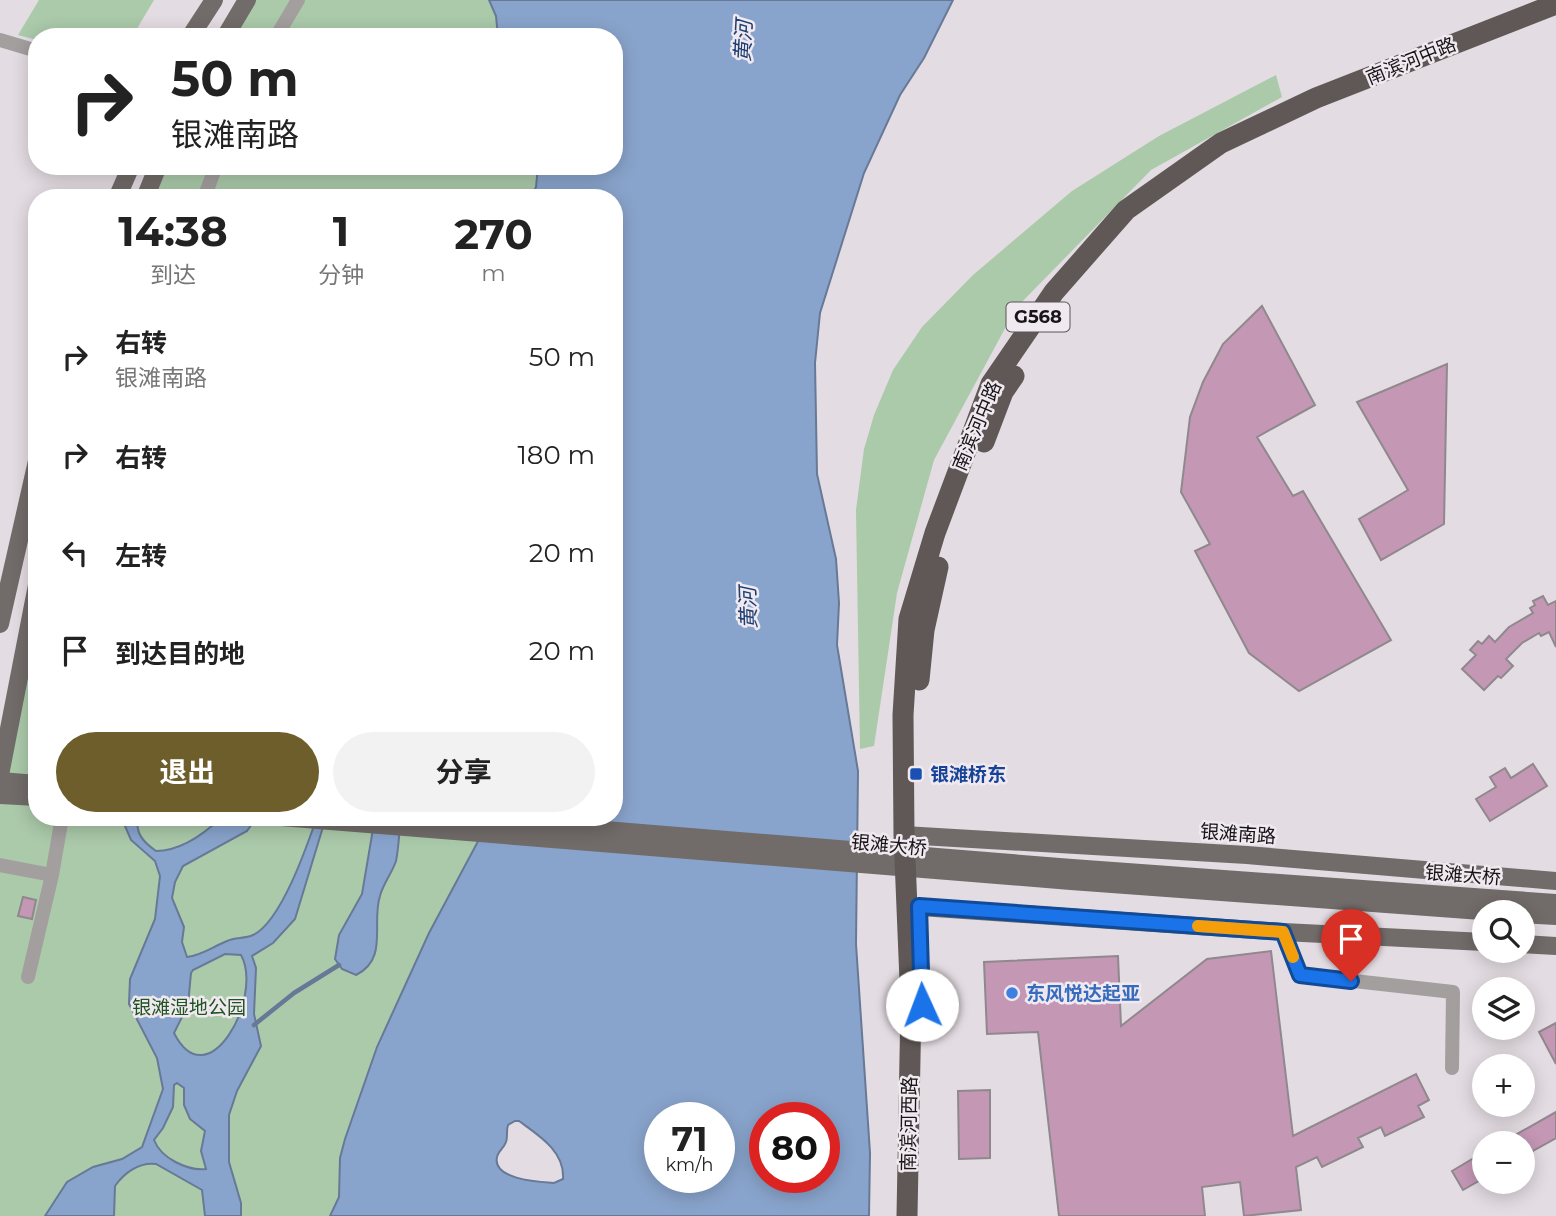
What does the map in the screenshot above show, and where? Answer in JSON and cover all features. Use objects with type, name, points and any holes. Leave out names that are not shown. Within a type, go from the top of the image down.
[{"type":"highway","name":"南滨河中路","points":[[913,906],[903,715],[909,619],[935,533],[991,384],[1054,292],[1126,211],[1221,144],[1316,98],[1556,4]]},
{"type":"highway","name":"南滨河中路","points":[[910,835],[915,716],[924,629],[945,536],[1003,392],[1065,298],[1132,223],[1226,156],[1320,110],[1556,18]]},
{"type":"highway","name":"南滨河西路","points":[[907,1216],[913,906]]},
{"type":"highway","name":"南滨河西路","points":[[913,906],[922,1005],[918,1216]]},
{"type":"main road","points":[[196,28],[214,0]]},
{"type":"main road","points":[[230,28],[247,0]]},
{"type":"main road","points":[[0,624],[28,501]]},
{"type":"main road","points":[[0,775],[28,629]]},
{"type":"main road","points":[[0,781],[28,783]]},
{"type":"main road","points":[[0,794],[28,796]]},
{"type":"main road","name":"银滩大桥","points":[[392,826],[1472,910]]},
{"type":"main road","name":"银滩大桥","points":[[556,826],[1072,868],[1556,903]]},
{"type":"main road","name":"银滩南路","points":[[910,835],[1247,855],[1556,881]]},
{"type":"main road","points":[[913,906],[1283,932],[1472,941]]},
{"type":"main road","points":[[1535,915],[1556,916]]},
{"type":"main road","points":[[1535,945],[1556,946]]},
{"type":"street","points":[[281,28],[298,0]]},
{"type":"street","points":[[0,40],[28,48]]},
{"type":"street","points":[[28,977],[60,826]]},
{"type":"street","points":[[0,865],[52,875]]},
{"type":"street","points":[[1283,932],[1300,975],[1453,992],[1452,1068]]},
{"type":"green space","points":[[39,0],[154,0],[137,28],[28,28],[28,38],[18,35]]},
{"type":"green space","points":[[247,0],[489,0],[496,16],[497,28],[230,28]]},
{"type":"green space","points":[[1276,75],[1282,97],[1151,170],[1016,308],[934,460],[897,593],[874,746],[860,749],[856,510],[864,449],[874,415],[893,370],[922,327],[973,275],[1072,191],[1159,136]]},
{"type":"green space","points":[[154,175],[538,175],[535,189],[149,189]]},
{"type":"green space","name":"银滩湿地公园","points":[[28,631],[28,826],[486,826],[429,933],[377,1047],[345,1139],[340,1158],[339,1197],[330,1216],[0,1216],[0,773]]},
{"type":"water","name":"黄河","points":[[489,0],[953,0],[924,58],[900,95],[864,173],[820,313],[815,363],[817,474],[836,559],[839,603],[837,645],[858,771],[856,944],[870,1153],[869,1216],[330,1216],[339,1197],[340,1158],[345,1139],[377,1047],[429,933],[486,826],[623,826],[623,189],[535,189],[537,175],[623,175],[623,28],[497,28],[496,16]],"holes":[[[519,1121],[555,1152],[560,1160],[563,1179],[554,1183],[519,1178],[502,1171],[497,1165],[497,1157],[506,1142],[508,1125]]]},
{"type":"water","points":[[125,826],[138,826],[141,837],[156,851],[174,848],[192,840],[212,826],[251,826],[247,831],[183,866],[175,882],[172,898],[184,927],[182,942],[187,957],[203,953],[230,940],[253,935],[263,927],[283,900],[314,826],[323,826],[295,919],[273,943],[252,956],[256,968],[254,1014],[261,1046],[237,1091],[229,1115],[229,1162],[241,1203],[241,1216],[205,1216],[202,1190],[156,1164],[150,1164],[132,1169],[115,1186],[114,1216],[45,1216],[67,1182],[93,1167],[122,1159],[142,1147],[163,1089],[157,1058],[129,1004],[130,979],[155,919],[160,876],[155,861],[131,840]],"holes":[[[225,954],[241,955],[246,973],[245,994],[239,1016],[229,1035],[216,1049],[202,1055],[188,1051],[174,1033],[188,1005],[191,973]],[[177,1083],[184,1088],[184,1105],[190,1119],[205,1131],[201,1151],[206,1169],[191,1168],[176,1162],[162,1152],[154,1140],[173,1107],[174,1085]]]},
{"type":"water","points":[[373,826],[400,826],[396,861],[383,887],[378,906],[376,950],[366,968],[356,975],[342,969],[335,959],[339,935],[362,894]]},
{"type":"building","points":[[1262,306],[1315,405],[1257,437],[1293,496],[1303,491],[1391,640],[1299,691],[1249,653],[1195,551],[1210,544],[1181,492],[1190,417],[1203,382],[1223,344]]},
{"type":"building","points":[[1447,364],[1444,524],[1381,560],[1359,519],[1408,490],[1357,402]]},
{"type":"building","points":[[1543,596],[1548,605],[1556,601],[1556,647],[1549,632],[1541,636],[1539,633],[1522,643],[1506,659],[1513,666],[1484,690],[1462,669],[1476,655],[1470,650],[1478,641],[1482,644],[1489,636],[1495,642],[1509,627],[1533,613],[1530,608],[1535,605],[1533,601]]},
{"type":"building","points":[[1533,764],[1547,786],[1490,821],[1476,799],[1496,787],[1490,777],[1505,768],[1511,778]]},
{"type":"building","points":[[23,897],[36,900],[32,919],[18,916]]},
{"type":"building","points":[[1271,951],[1293,1136],[1416,1074],[1429,1100],[1418,1106],[1424,1117],[1385,1136],[1381,1127],[1358,1138],[1363,1147],[1322,1167],[1317,1157],[1296,1167],[1301,1210],[1244,1216],[1240,1182],[1202,1187],[1205,1216],[1059,1216],[1038,1032],[987,1034],[984,962],[1118,956],[1121,1026],[1207,959]]},
{"type":"building","points":[[1556,1023],[1556,1064],[1539,1032]]},
{"type":"building","points":[[990,1090],[990,1158],[959,1159],[958,1091]]},
{"type":"building","points":[[1556,1112],[1556,1138],[1535,1150],[1535,1131],[1522,1131]]},
{"type":"building","points":[[1472,1159],[1472,1185],[1463,1190],[1452,1171]]},
{"type":"waterway","points":[[254,1025],[294,993],[339,965]]},
{"type":"slow traffic","points":[[1198,926],[1283,932],[1293,957]]},
{"type":"place","name":"银滩桥东","points":[[916,774]]},
{"type":"place","name":"东风悦达起亚","points":[[1012,993]]},
{"type":"route","points":[[922,1005],[919,906],[1283,932],[1300,975],[1351,981]]}]
